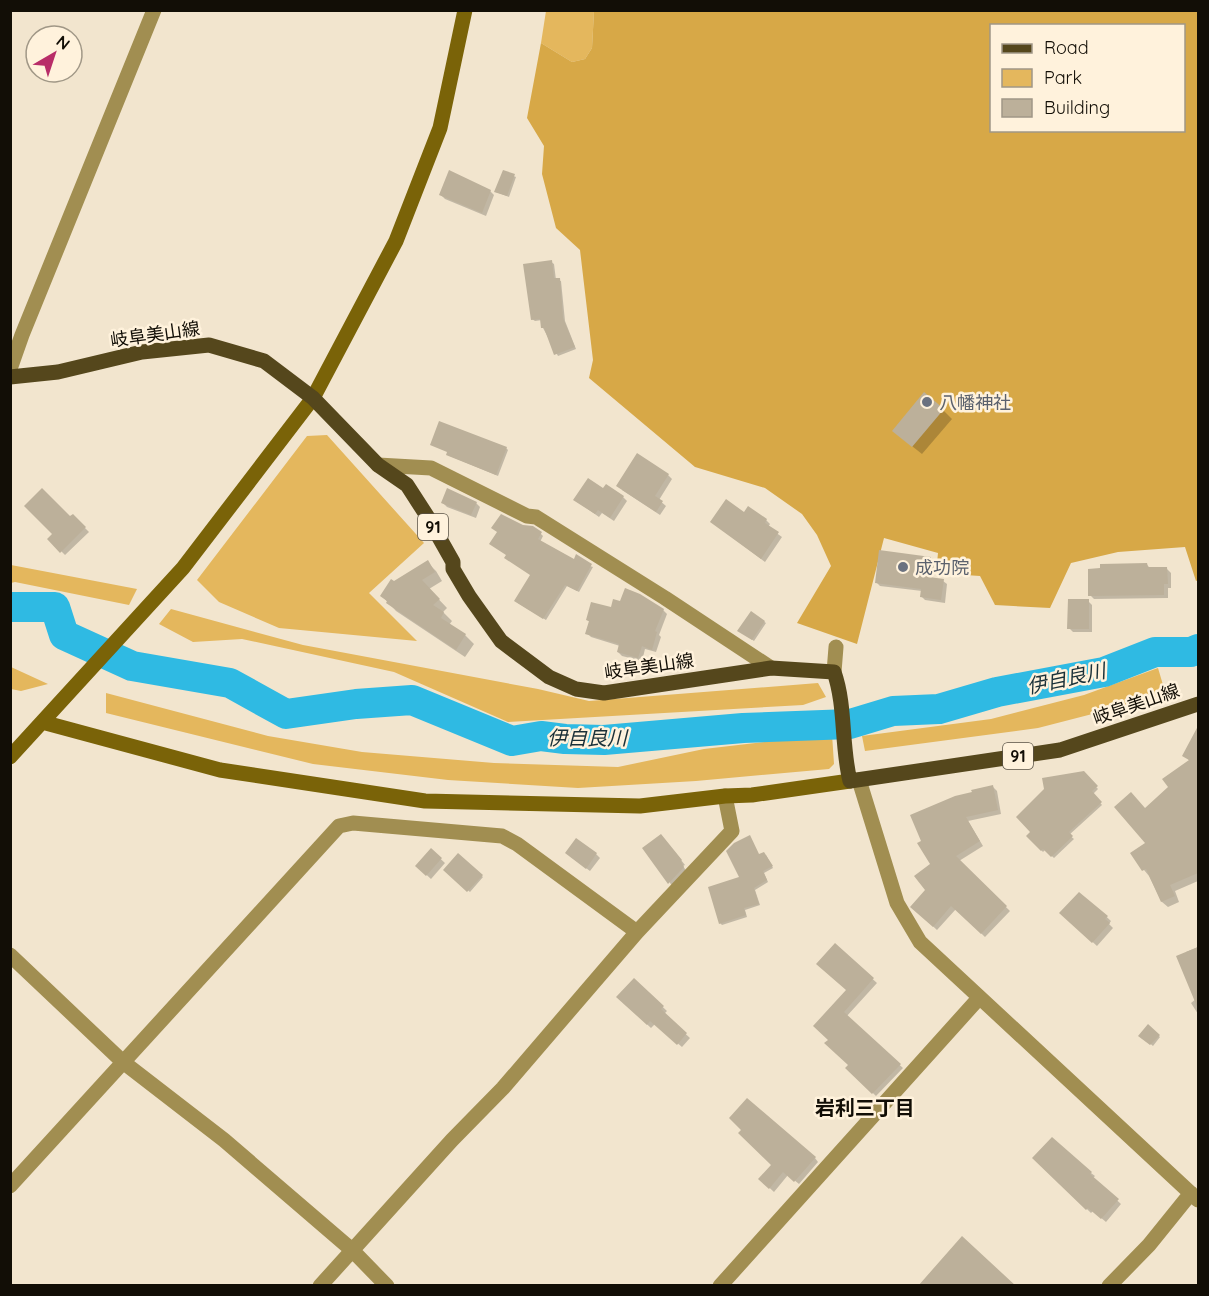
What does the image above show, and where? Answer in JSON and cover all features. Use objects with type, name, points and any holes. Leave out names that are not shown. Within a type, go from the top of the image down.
[{"type":"main road","name":"岐阜美山線","points":[[10,377],[58,372],[142,352],[209,345],[264,361],[313,398],[378,465],[407,485],[432,524],[453,562],[453,569],[469,596],[501,641],[549,677],[576,689],[604,693],[771,668],[837,679]]},
{"type":"main road","points":[[837,679],[846,764],[854,781]]},
{"type":"main road","name":"岐阜美山線","points":[[854,781],[1060,750],[1198,704]]},
{"type":"street","points":[[10,369],[154,10]]},
{"type":"street","points":[[10,757],[183,568],[313,398],[396,241],[440,128],[465,10]]},
{"type":"street","points":[[378,465],[431,468],[527,516],[536,518],[665,598],[771,668]]},
{"type":"street","points":[[836,647],[837,679]]},
{"type":"street","points":[[42,722],[220,770],[425,801],[640,806],[752,795],[854,781],[897,903],[920,942],[1195,1196],[1109,1286]]},
{"type":"street","points":[[320,1286],[452,1140],[503,1088],[637,932],[732,831],[725,796]]},
{"type":"street","points":[[10,1186],[339,826],[353,823],[502,836],[517,844],[637,932]]},
{"type":"street","points":[[10,955],[123,1062],[224,1140],[352,1250],[387,1286]]},
{"type":"street","points":[[720,1286],[979,998]]},
{"type":"green space","points":[[546,11],[594,11],[592,48],[585,59],[572,62],[541,43]]},
{"type":"green space","points":[[327,435],[424,543],[369,593],[417,641],[279,628],[219,602],[197,580],[307,436]]},
{"type":"green space","points":[[11,565],[137,589],[129,605],[11,583]]},
{"type":"green space","points":[[171,609],[303,645],[538,689],[589,701],[818,683],[826,697],[803,705],[508,722],[394,672],[242,639],[193,642],[159,624]]},
{"type":"green space","points":[[11,667],[48,684],[21,691],[11,689]]},
{"type":"green space","points":[[1158,668],[1166,695],[1038,728],[865,751],[862,736],[991,719],[1084,695]]},
{"type":"green space","points":[[106,693],[268,736],[362,752],[494,763],[618,767],[704,749],[832,734],[834,764],[829,769],[696,781],[578,788],[448,780],[313,764],[106,713]]},
{"type":"shaded area","points":[[594,11],[1198,11],[1198,580],[1196,581],[1185,547],[1118,552],[1071,563],[1050,608],[995,605],[980,576],[936,573],[938,553],[884,538],[857,644],[797,623],[831,566],[817,535],[802,514],[765,488],[695,467],[589,378],[593,360],[580,250],[556,228],[542,174],[544,146],[527,118],[541,43],[572,62],[585,59],[592,48]]},
{"type":"building","points":[[449,170],[491,190],[482,213],[439,195]]},
{"type":"building","points":[[503,170],[515,174],[507,196],[494,192]]},
{"type":"building","points":[[552,260],[554,278],[560,278],[563,318],[575,347],[554,355],[544,328],[541,328],[540,319],[531,320],[523,264]]},
{"type":"building","points":[[924,392],[944,409],[912,447],[892,431]]},
{"type":"building","points":[[439,421],[507,447],[496,475],[446,455],[447,452],[430,445]]},
{"type":"building","points":[[637,453],[669,474],[655,496],[663,501],[656,512],[616,486]]},
{"type":"building","points":[[588,478],[603,488],[606,484],[624,496],[610,518],[598,510],[595,514],[573,500]]},
{"type":"building","points":[[42,488],[70,516],[73,514],[86,527],[60,553],[47,539],[52,534],[24,506]]},
{"type":"building","points":[[447,488],[477,502],[471,515],[441,503]]},
{"type":"building","points":[[726,499],[744,512],[748,506],[767,519],[765,523],[779,532],[761,559],[710,522]]},
{"type":"building","points":[[501,514],[523,525],[533,526],[542,532],[538,539],[574,559],[576,554],[592,564],[577,591],[565,585],[543,619],[514,601],[530,575],[504,558],[506,555],[489,544],[497,532],[491,528]]},
{"type":"building","name":"成功院","points":[[879,550],[931,557],[929,577],[944,579],[941,600],[920,597],[921,589],[875,583]]},
{"type":"building","points":[[428,560],[435,572],[422,580],[440,599],[433,605],[444,612],[441,618],[466,634],[456,650],[386,603],[387,601],[380,596],[391,579],[394,581]]},
{"type":"building","points":[[1147,563],[1148,567],[1167,567],[1168,584],[1164,584],[1164,595],[1088,596],[1088,569],[1100,568],[1100,564]]},
{"type":"building","points":[[625,588],[640,594],[664,609],[655,631],[657,632],[652,650],[642,646],[638,658],[617,652],[619,644],[585,634],[591,602],[611,607],[613,599],[620,601]]},
{"type":"building","points":[[1068,599],[1089,599],[1089,629],[1067,629]]},
{"type":"building","points":[[751,611],[765,621],[752,640],[737,631]]},
{"type":"building","points":[[1198,726],[1198,873],[1170,885],[1175,896],[1161,902],[1146,869],[1142,871],[1130,853],[1145,843],[1114,807],[1131,792],[1145,808],[1168,787],[1162,779],[1189,760],[1182,756]]},
{"type":"building","points":[[1084,771],[1098,786],[1092,791],[1102,802],[1069,832],[1073,836],[1051,857],[1043,849],[1041,851],[1026,836],[1030,832],[1016,817],[1044,789],[1042,778]]},
{"type":"building","points":[[993,785],[998,810],[966,817],[980,841],[956,856],[1007,906],[981,934],[951,906],[933,927],[910,907],[925,890],[914,876],[930,864],[917,843],[921,841],[910,815],[955,796],[972,792],[971,790]]},
{"type":"building","points":[[661,834],[682,860],[684,867],[668,884],[642,848]]},
{"type":"building","points":[[750,835],[759,854],[764,852],[773,866],[763,871],[767,880],[754,888],[759,904],[744,908],[746,915],[719,924],[708,887],[739,877],[726,851],[734,843]]},
{"type":"building","points":[[576,838],[597,853],[586,869],[565,853]]},
{"type":"building","points":[[431,848],[442,858],[426,876],[415,866]]},
{"type":"building","points":[[458,853],[483,875],[467,892],[443,870]]},
{"type":"building","points":[[1079,892],[1108,916],[1105,919],[1110,923],[1092,943],[1059,913]]},
{"type":"building","points":[[835,943],[874,978],[844,1012],[901,1064],[872,1094],[845,1068],[848,1065],[824,1043],[828,1040],[813,1026],[846,990],[816,964]]},
{"type":"building","points":[[1198,947],[1198,1009],[1176,956]]},
{"type":"building","points":[[634,978],[664,1006],[661,1009],[687,1033],[677,1045],[650,1021],[647,1025],[616,997]]},
{"type":"building","points":[[1148,1024],[1160,1035],[1150,1045],[1138,1036]]},
{"type":"building","points":[[747,1098],[816,1157],[794,1182],[783,1172],[769,1189],[758,1179],[771,1165],[738,1133],[741,1130],[729,1118]]},
{"type":"building","points":[[1052,1137],[1119,1199],[1101,1219],[1088,1208],[1086,1210],[1032,1158]]},
{"type":"building","points":[[962,1236],[1016,1286],[918,1286]]},
{"type":"waterway","name":"伊自良川","points":[[10,607],[55,607],[64,635],[132,666],[230,683],[286,714],[356,704],[412,700],[512,741],[541,736],[604,740],[743,728],[850,724],[893,711],[939,709],[997,692],[1104,672],[1155,652],[1191,652],[1198,649]]},
{"type":"place","name":"八幡神社","points":[[927,402]]},
{"type":"place","name":"成功院","points":[[903,567]]},
{"type":"district","name":"岩利三丁目","points":[[865,1107]]}]
